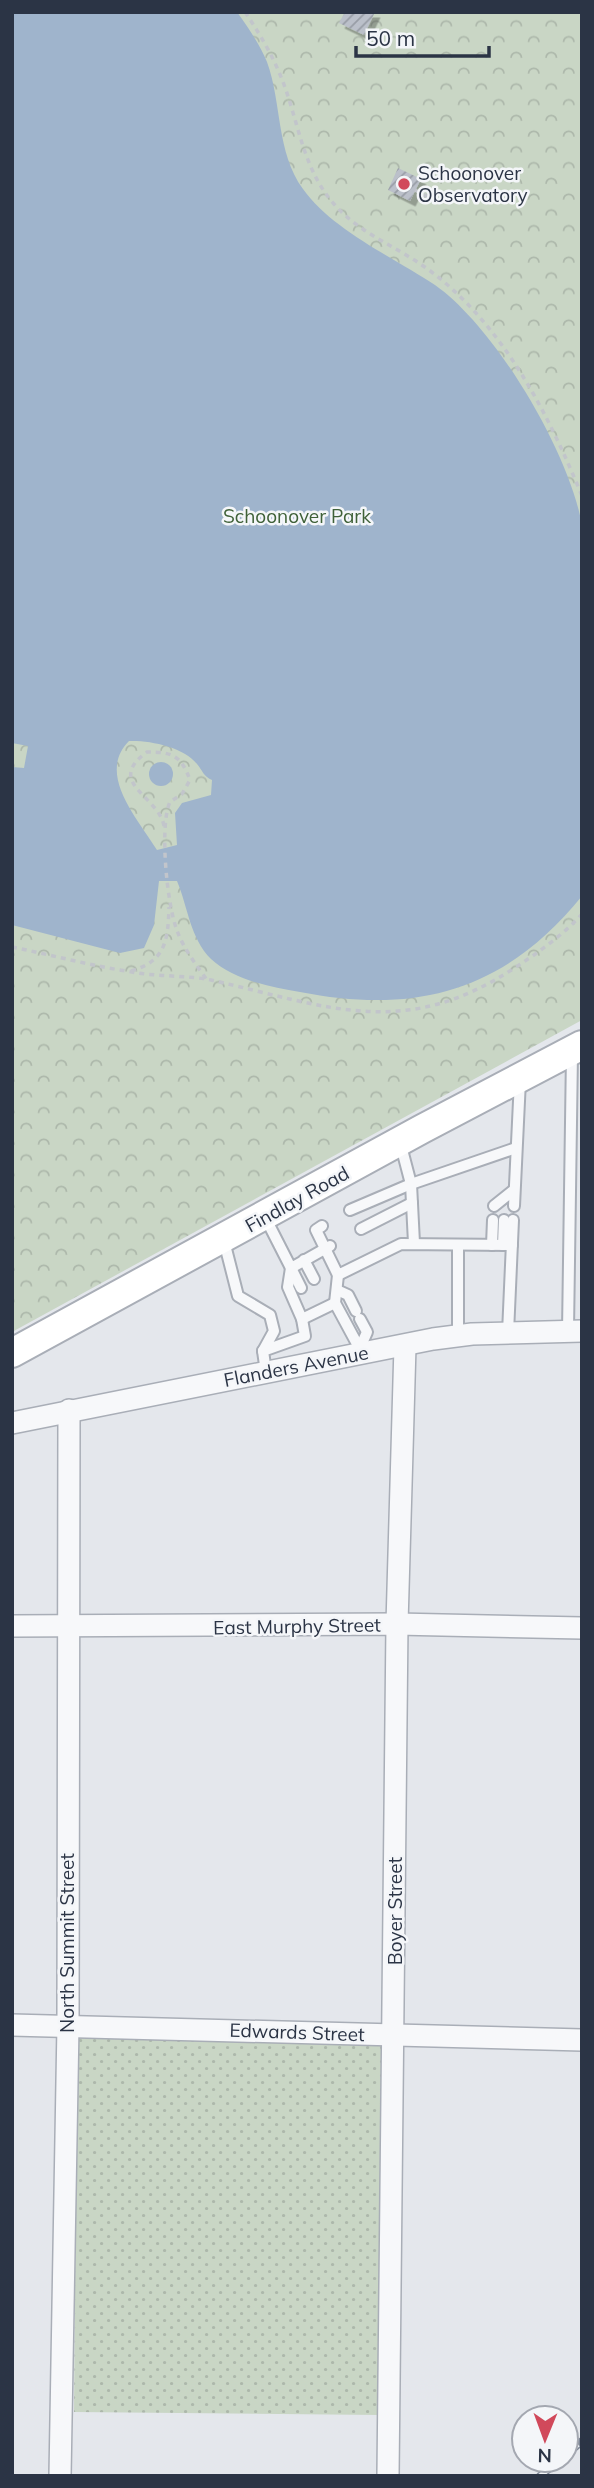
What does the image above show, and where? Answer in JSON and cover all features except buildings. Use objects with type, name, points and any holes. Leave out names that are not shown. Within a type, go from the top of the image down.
[{"type":"main road","name":"Findlay Road","points":[[12,1353],[577,1048]]},
{"type":"street","name":"Flanders Avenue","points":[[12,1423],[265,1362],[405,1346],[458,1336],[575,1331]]},
{"type":"street","name":"Boyer Street","points":[[387,2476],[397,1624],[405,1346]]},
{"type":"street","name":"North Summit Street","points":[[60,2476],[68,2025],[69,1410]]},
{"type":"street","name":"East Murphy Street","points":[[12,1626],[397,1624],[582,1628]]},
{"type":"street","name":"Edwards Street","points":[[12,2025],[582,2040]]},
{"type":"lane","points":[[575,1331],[577,1048]]},
{"type":"lane","points":[[506,1201],[516,1148],[520,1078]]},
{"type":"lane","points":[[400,1142],[411,1184],[414,1243]]},
{"type":"lane","points":[[351,1210],[411,1184],[516,1148]]},
{"type":"lane","points":[[361,1228],[412,1203]]},
{"type":"lane","points":[[265,1217],[301,1288]]},
{"type":"lane","points":[[502,1245],[503,1220],[502,1245],[508,1333]]},
{"type":"lane","points":[[302,1319],[311,1309],[329,1302],[337,1290],[338,1275],[329,1246],[316,1230],[322,1226]]},
{"type":"lane","points":[[223,1240],[238,1296],[270,1315],[274,1331],[265,1362]]},
{"type":"lane","points":[[338,1275],[401,1244],[502,1245]]},
{"type":"lane","points":[[458,1245],[458,1336]]},
{"type":"lane","points":[[265,1362],[305,1336],[302,1319],[288,1287],[291,1268],[329,1246]]},
{"type":"lane","points":[[304,1260],[314,1279]]},
{"type":"lane","points":[[337,1290],[348,1296],[367,1332],[361,1351]]},
{"type":"lane","points":[[329,1302],[361,1351]]},
{"type":"path","points":[[246,12],[283,81],[301,142],[317,182],[335,205],[360,228],[430,270],[470,308],[505,348],[543,411],[582,496]]},
{"type":"path","points":[[415,190],[434,200]]},
{"type":"path","points":[[164,826],[170,802],[188,787],[190,780],[184,764],[176,757],[147,752],[136,760],[131,772],[134,788],[158,808],[164,826],[170,901],[178,933],[207,980]]},
{"type":"path","points":[[129,972],[149,966],[162,953],[170,901]]},
{"type":"path","points":[[12,947],[129,972],[207,980],[301,1003],[356,1012],[411,1012],[449,1003],[485,988],[536,954],[582,914]]},
{"type":"green space","name":"Schoonover Park","points":[[12,12],[582,12],[582,1020],[12,1332]]},
{"type":"green space","points":[[77,2038],[384,2041],[381,2415],[74,2412]]},
{"type":"water","name":"Schoonover Park","points":[[12,12],[237,12],[254,36],[267,62],[288,159],[303,189],[315,204],[346,230],[435,285],[482,330],[526,394],[562,463],[582,525],[582,896],[553,928],[522,954],[490,974],[456,988],[420,997],[383,1000],[343,998],[289,990],[253,982],[230,972],[211,959],[198,942],[177,881],[159,881],[154,925],[144,948],[120,953],[12,925],[12,767],[24,768],[28,746],[12,743]],"holes":[[[129,741],[156,743],[184,753],[212,780],[211,795],[182,803],[175,813],[177,845],[157,850],[131,811],[118,782],[120,754]]]},
{"type":"water","points":[[161,762],[170,765],[173,774],[170,783],[161,786],[152,783],[149,774],[152,765]]},
{"type":"place","name":"Schoonover Observatory","points":[[404,184]]}]
